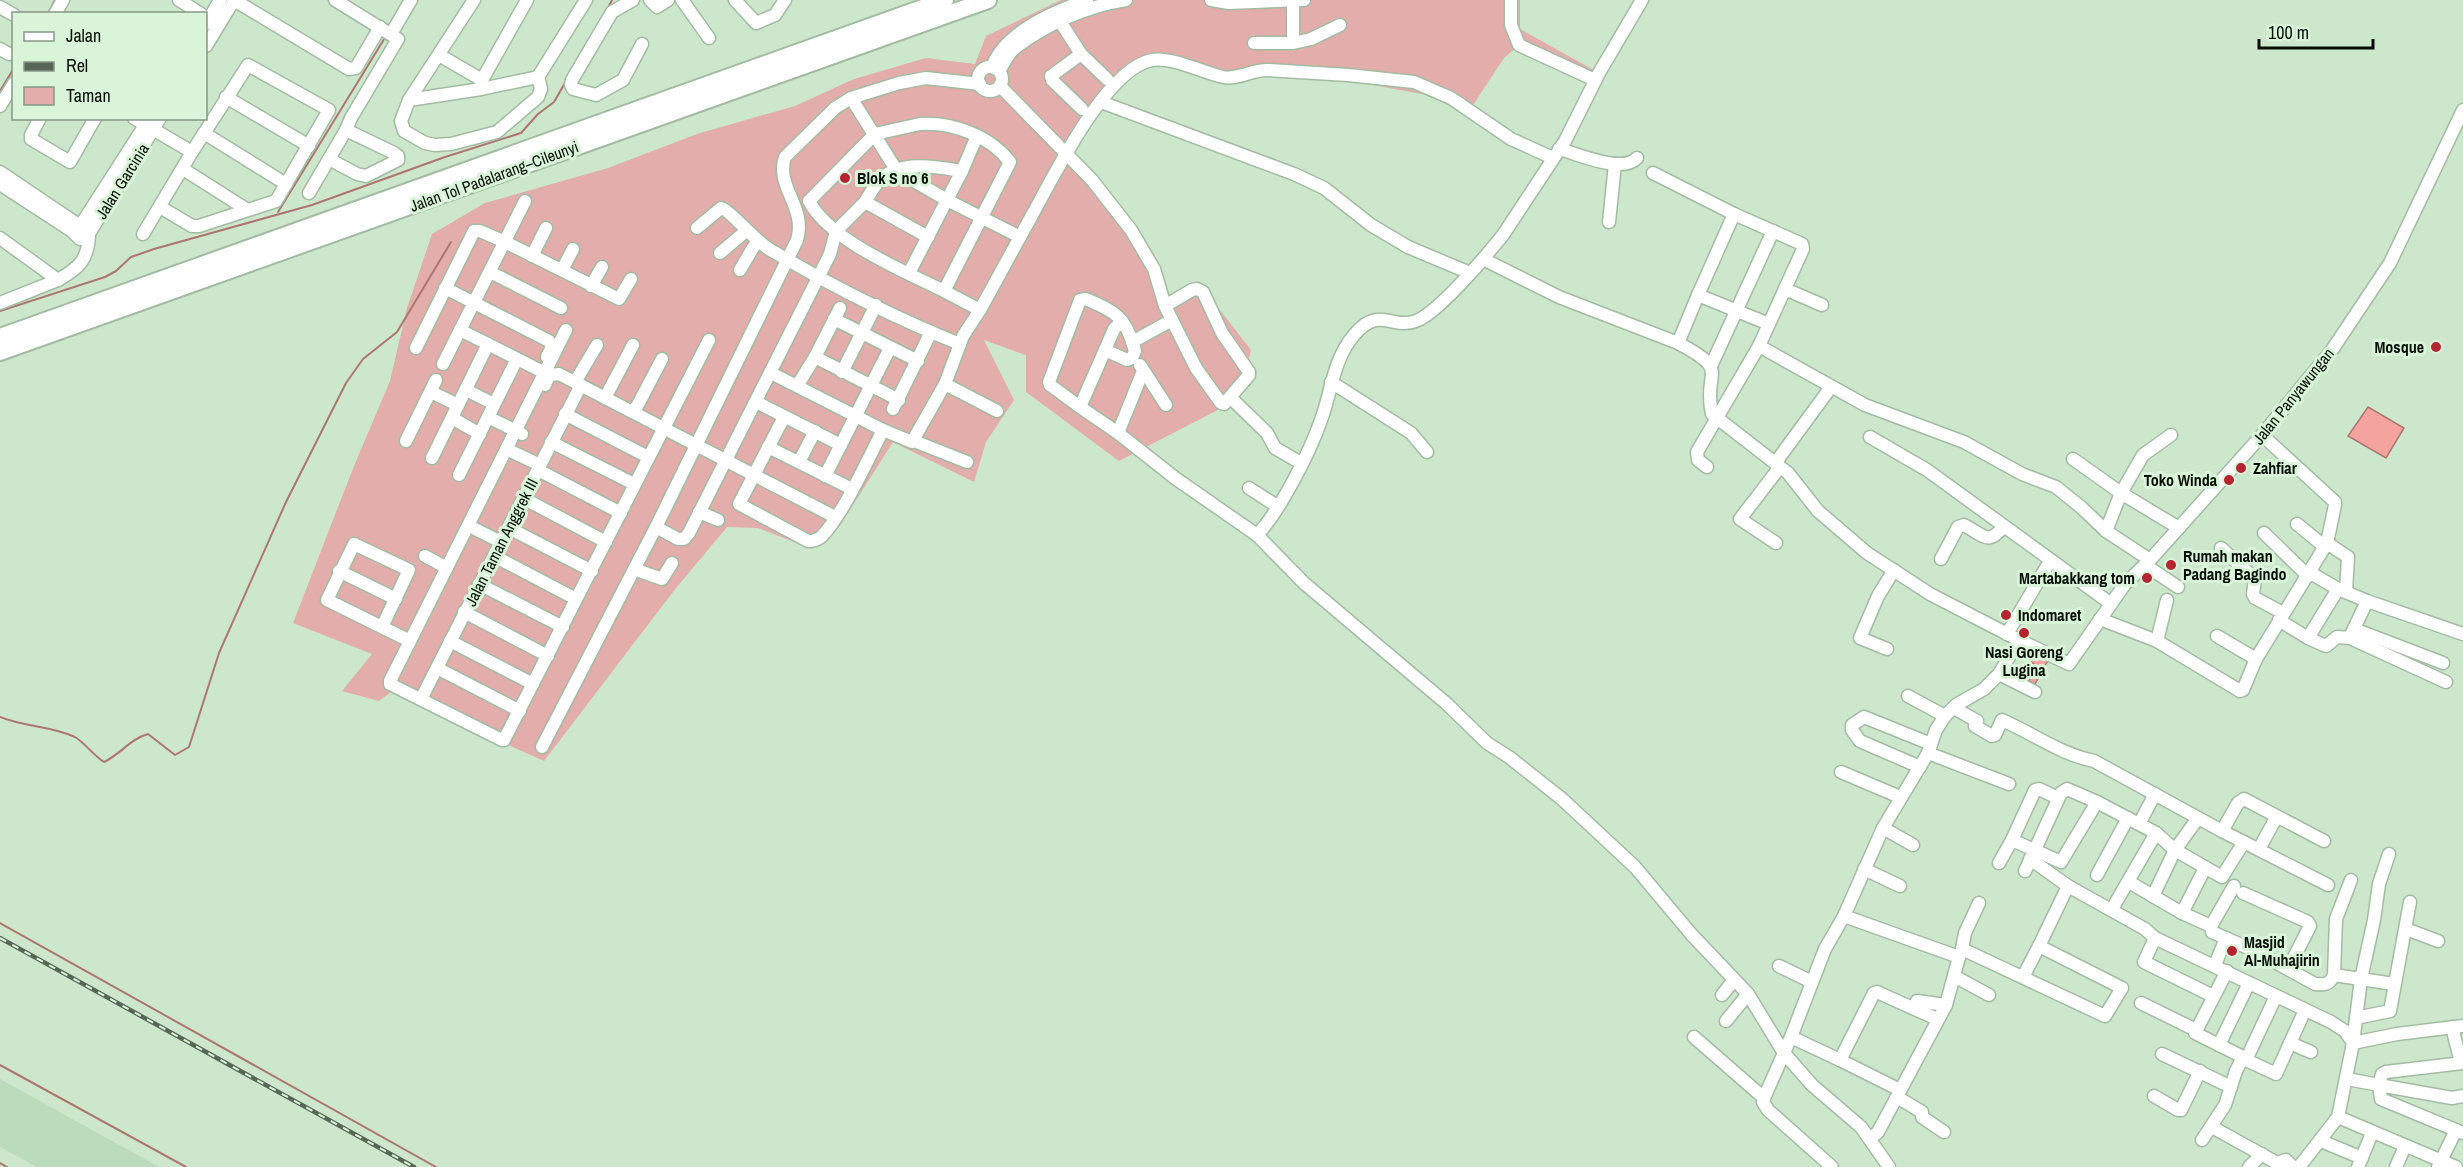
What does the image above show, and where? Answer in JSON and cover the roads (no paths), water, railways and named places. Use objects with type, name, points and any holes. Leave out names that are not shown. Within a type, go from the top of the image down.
[{"type":"highway","name":"Jalan Tol Padalarang–Cileunyi","points":[[0,337],[945,0]]},
{"type":"highway","name":"Jalan Tol Padalarang–Cileunyi","points":[[0,352],[988,0]]},
{"type":"street","points":[[179,0],[197,12]]},
{"type":"street","points":[[208,19],[220,0]]},
{"type":"street","points":[[208,19],[234,0],[349,69],[356,68],[388,32],[411,0]]},
{"type":"street","points":[[335,0],[388,32]]},
{"type":"street","points":[[474,0],[409,100],[401,122],[404,131],[430,145],[451,144],[501,129],[538,97],[541,89],[538,76],[586,0]]},
{"type":"street","points":[[482,84],[527,0]]},
{"type":"street","points":[[650,0],[657,7],[668,0]]},
{"type":"street","points":[[682,0],[709,38]]},
{"type":"street","points":[[735,0],[756,23],[775,15],[785,0]]},
{"type":"street","points":[[997,88],[1002,78],[995,69],[996,56],[1013,38],[1088,0]]},
{"type":"street","points":[[1058,17],[1126,0]]},
{"type":"street","points":[[1210,0],[1229,3],[1299,1],[1293,43]]},
{"type":"street","points":[[1510,0],[1511,26],[1516,40],[1597,76]]},
{"type":"street","points":[[1518,0],[1519,27],[1528,46]]},
{"type":"street","points":[[1257,535],[1266,525],[1301,463],[1321,420],[1339,356],[1354,334],[1366,323],[1377,319],[1413,323],[1420,320],[1483,259],[1503,235],[1556,154],[1597,76],[1644,2]]},
{"type":"street","points":[[622,6],[572,80],[573,89],[596,94],[623,80],[642,44]]},
{"type":"street","points":[[1058,17],[1081,54],[1107,79]]},
{"type":"street","points":[[1254,43],[1293,43],[1311,39],[1340,26]]},
{"type":"street","points":[[309,193],[346,130],[388,32]]},
{"type":"street","points":[[1081,54],[1051,76],[1052,81],[1082,109]]},
{"type":"street","points":[[439,55],[482,84]]},
{"type":"street","points":[[914,441],[945,384],[963,336],[980,310],[1067,153],[1101,102],[1123,77],[1151,60],[1168,62],[1230,78],[1259,70],[1398,79],[1413,82],[1451,98],[1496,131],[1556,154],[1627,165],[1637,158]]},
{"type":"street","points":[[143,234],[248,65],[329,111],[276,201],[196,226],[160,207]]},
{"type":"street","points":[[979,80],[984,69],[995,69]]},
{"type":"street","points":[[409,100],[482,84],[538,76]]},
{"type":"street","points":[[542,747],[656,526],[797,240],[801,222],[783,174],[782,164],[785,157],[835,108],[851,98],[899,83],[927,78],[979,80]]},
{"type":"street","points":[[979,80],[986,90],[997,88]]},
{"type":"street","points":[[0,106],[12,86]]},
{"type":"street","points":[[997,88],[1067,153],[1092,180],[1131,230],[1156,275],[1165,306],[1196,368],[1221,404],[1224,404],[1250,375],[1222,333],[1203,292],[1197,289],[1192,290],[1165,306]]},
{"type":"street","points":[[226,97],[309,146]]},
{"type":"street","points":[[851,98],[897,171],[947,200],[1020,237]]},
{"type":"street","points":[[1101,102],[1294,174],[1324,188],[1371,225],[1408,247],[1470,273]]},
{"type":"street","name":"Jalan Panyawungan","points":[[2019,640],[2069,664],[2110,603],[2126,584],[2262,435],[2332,350],[2390,263],[2463,110]]},
{"type":"street","points":[[39,120],[31,139],[70,162],[94,120]]},
{"type":"street","points":[[944,291],[1010,166],[1010,162],[977,136],[944,124],[931,123],[875,134],[810,199],[811,204],[840,235],[909,273],[980,310]]},
{"type":"street","points":[[150,125],[192,152]]},
{"type":"street","name":"Jalan Garcinia","points":[[0,303],[73,272],[85,257],[83,237],[150,125]]},
{"type":"street","points":[[329,159],[357,174],[366,176],[398,160],[398,156],[394,153],[346,130]]},
{"type":"street","points":[[204,133],[286,184]]},
{"type":"street","points":[[909,273],[962,171],[977,136]]},
{"type":"street","points":[[1609,222],[1615,164]]},
{"type":"street","points":[[656,526],[678,539],[684,539],[840,235],[858,218],[862,205],[882,178],[897,171],[926,166],[962,171]]},
{"type":"street","points":[[183,169],[246,209]]},
{"type":"street","points":[[0,172],[83,237]]},
{"type":"street","points":[[1653,173],[1803,246],[1759,346],[1697,452],[1698,460],[1707,467]]},
{"type":"street","points":[[0,184],[83,237]]},
{"type":"street","points":[[443,364],[525,201]]},
{"type":"street","points":[[862,205],[928,237]]},
{"type":"street","points":[[697,228],[724,207],[757,241],[819,276],[931,333],[960,345]]},
{"type":"street","points":[[1678,344],[1734,214]]},
{"type":"street","points":[[532,256],[546,228]]},
{"type":"street","points":[[416,348],[474,231],[480,231],[505,242],[620,299],[631,279]]},
{"type":"street","points":[[720,253],[746,231]]},
{"type":"street","points":[[1711,366],[1773,231]]},
{"type":"street","points":[[0,238],[58,280]]},
{"type":"street","points":[[740,270],[757,241]]},
{"type":"street","points":[[562,270],[573,249]]},
{"type":"street","points":[[1483,259],[1559,297],[1696,353],[1711,366],[1713,374],[1710,405],[1712,414],[1788,473],[1818,511],[1867,554],[1930,594],[2019,640],[1999,674],[1984,689],[1950,712],[1920,767],[1900,797],[1826,949],[1764,1098],[1763,1102],[1768,1110],[1832,1167]]},
{"type":"street","points":[[591,286],[602,267]]},
{"type":"street","points":[[490,272],[561,308]]},
{"type":"street","points":[[445,288],[551,343],[544,374]]},
{"type":"street","points":[[1785,289],[1822,305]]},
{"type":"street","points":[[0,290],[13,299]]},
{"type":"street","points":[[1698,295],[1769,324]]},
{"type":"street","points":[[1166,405],[1143,371],[1134,346],[1115,312],[1086,299],[1080,300],[1049,382],[1050,385],[1118,433],[1175,478],[1257,535],[1304,583],[1447,704],[1487,743],[1562,800],[1627,859],[1692,935],[1748,994],[1812,1085],[1873,1136],[1889,1167]]},
{"type":"street","points":[[842,372],[876,305]]},
{"type":"street","points":[[797,386],[837,314],[861,334],[918,361]]},
{"type":"street","points":[[1105,350],[1127,360],[1132,358],[1134,346],[1172,320]]},
{"type":"street","points":[[1080,407],[1114,329],[1122,321]]},
{"type":"street","points":[[460,330],[544,374],[559,374],[578,383],[835,517]]},
{"type":"street","points":[[566,330],[509,451],[390,681],[395,686],[502,740],[520,711],[709,340]]},
{"type":"street","points":[[815,357],[871,386],[896,405],[931,333]]},
{"type":"street","points":[[432,458],[488,345]]},
{"type":"street","name":"Jalan Taman Anggrek III","points":[[421,699],[509,528],[597,345]]},
{"type":"street","points":[[605,398],[633,345]]},
{"type":"street","points":[[1759,346],[1865,405],[1964,442],[2022,474],[2056,487],[2106,531],[2178,587]]},
{"type":"street","points":[[825,476],[890,348]]},
{"type":"street","points":[[459,475],[517,359]]},
{"type":"street","points":[[634,412],[662,359]]},
{"type":"street","points":[[1118,433],[1143,371]]},
{"type":"street","points":[[771,372],[910,443],[914,441],[967,462]]},
{"type":"street","points":[[406,441],[436,380]]},
{"type":"street","points":[[1331,382],[1411,433],[1426,452]]},
{"type":"street","points":[[945,384],[997,411]]},
{"type":"street","points":[[1776,543],[1740,519],[1831,387]]},
{"type":"street","points":[[466,390],[494,404]]},
{"type":"street","points":[[431,392],[458,405]]},
{"type":"street","points":[[1231,398],[1268,433],[1275,447],[1301,463]]},
{"type":"street","points":[[756,402],[841,445]]},
{"type":"street","points":[[565,414],[648,457]]},
{"type":"street","points":[[488,417],[518,433]]},
{"type":"street","points":[[784,417],[740,501],[743,508],[808,541],[821,537],[835,517],[883,430]]},
{"type":"street","points":[[452,418],[480,434]]},
{"type":"street","points":[[799,462],[815,431]]},
{"type":"street","points":[[2106,531],[2121,493],[2143,455],[2171,435]]},
{"type":"street","points":[[2100,619],[2157,641],[2240,691],[2243,690],[2256,659],[2326,545],[2335,502],[2262,435]]},
{"type":"street","points":[[1870,437],[1927,470],[2110,603]]},
{"type":"street","points":[[551,442],[634,484]]},
{"type":"street","points":[[768,447],[852,489]]},
{"type":"street","points":[[509,451],[621,513]]},
{"type":"street","points":[[395,686],[475,528],[509,451]]},
{"type":"street","points":[[2073,459],[2121,493],[2179,528]]},
{"type":"street","points":[[1249,488],[1277,506]]},
{"type":"street","points":[[523,498],[606,542]]},
{"type":"street","points":[[699,512],[718,520]]},
{"type":"street","points":[[2297,524],[2326,545],[2348,557],[2342,590],[2308,638]]},
{"type":"street","points":[[1941,559],[1958,527],[1964,525],[1990,538],[1995,537],[2004,526]]},
{"type":"street","points":[[475,528],[501,542]]},
{"type":"street","points":[[509,528],[592,571]]},
{"type":"street","points":[[2264,533],[2308,574],[2367,601],[2463,634]]},
{"type":"street","points":[[382,627],[409,573],[408,569],[356,544],[339,571],[327,600],[382,627],[410,640]]},
{"type":"street","points":[[2221,548],[2255,579],[2253,594],[2255,598],[2308,638],[2326,646],[2337,637],[2352,633],[2443,663]]},
{"type":"street","points":[[425,556],[447,568]]},
{"type":"street","points":[[494,556],[576,599]]},
{"type":"street","points":[[2007,634],[2050,561]]},
{"type":"street","points":[[634,569],[662,579],[672,564]]},
{"type":"street","points":[[1887,649],[1860,638],[1878,596],[1894,570]]},
{"type":"street","points":[[339,571],[396,599]]},
{"type":"street","points":[[479,584],[563,627]]},
{"type":"street","points":[[2157,641],[2167,600]]},
{"type":"street","points":[[2352,633],[2367,601]]},
{"type":"street","points":[[464,612],[548,656]]},
{"type":"street","points":[[2352,633],[2446,682]]},
{"type":"street","points":[[2217,636],[2256,659]]},
{"type":"street","points":[[450,641],[533,684]]},
{"type":"street","points":[[436,668],[520,711]]},
{"type":"street","points":[[1999,674],[2035,692]]},
{"type":"street","points":[[1908,696],[1977,721],[1975,726],[1989,734],[1995,735],[2002,720],[2072,756],[2094,761],[2222,831],[2328,885]]},
{"type":"street","points":[[1920,767],[1860,741],[1852,730],[1852,725],[1864,717],[2009,784]]},
{"type":"street","points":[[1841,772],[1900,797]]},
{"type":"street","points":[[1999,863],[2037,789],[2058,798]]},
{"type":"street","points":[[2025,871],[2058,798],[2067,789],[2156,833],[2175,850],[2222,877],[2244,842]]},
{"type":"street","points":[[2097,875],[2155,794]]},
{"type":"street","points":[[2222,831],[2241,800],[2324,841]]},
{"type":"street","points":[[2032,855],[2061,862],[2064,860],[2097,802]]},
{"type":"street","points":[[2024,816],[2045,826]]},
{"type":"street","points":[[2153,896],[2175,850],[2198,818]]},
{"type":"street","points":[[2259,849],[2276,818]]},
{"type":"street","points":[[1883,828],[1913,844]]},
{"type":"street","points":[[2112,909],[2156,833]]},
{"type":"street","points":[[2012,840],[2068,886],[2112,909],[2145,929],[2155,938],[2221,968],[2345,1031],[2353,1043]]},
{"type":"street","points":[[2299,1167],[2338,1117],[2347,1079],[2361,979],[2379,884],[2389,854]]},
{"type":"street","points":[[2182,913],[2205,868]]},
{"type":"street","points":[[1864,869],[1900,886]]},
{"type":"street","points":[[2288,969],[2310,926],[2308,922],[2239,890],[2211,926],[2212,932],[2314,984],[2325,985],[2334,975],[2336,919],[2351,880]]},
{"type":"street","points":[[2129,882],[2182,913],[2211,926]]},
{"type":"street","points":[[2023,977],[2068,886]]},
{"type":"street","points":[[2356,1018],[2390,1011],[2410,902]]},
{"type":"street","points":[[1873,1136],[1946,1005],[1965,933],[1979,903]]},
{"type":"street","points":[[1844,916],[1960,953],[2023,977],[2105,1016],[2122,988],[2039,946]]},
{"type":"street","points":[[2406,929],[2438,941]]},
{"type":"street","points":[[2155,938],[2144,962],[2213,996]]},
{"type":"street","points":[[2202,1140],[2225,1105],[2243,1057],[2195,1033],[2213,996],[2226,938]]},
{"type":"street","points":[[1779,966],[1812,982]]},
{"type":"street","points":[[2334,975],[2394,984]]},
{"type":"street","points":[[1954,976],[1989,995]]},
{"type":"street","points":[[1722,995],[1734,980]]},
{"type":"street","points":[[2219,1045],[2249,983]]},
{"type":"street","points":[[1840,1060],[1874,993],[1877,992],[1937,1019]]},
{"type":"street","points":[[1726,1022],[1748,994]]},
{"type":"street","points":[[2276,996],[2246,1060],[2276,1074],[2305,1010]]},
{"type":"street","points":[[1913,1008],[1917,1001],[1946,1005]]},
{"type":"street","points":[[2141,1003],[2196,1030]]},
{"type":"street","points":[[2353,1043],[2457,1027],[2462,1063],[2386,1072],[2382,1074],[2379,1085],[2381,1099],[2459,1131],[2439,1164]]},
{"type":"street","points":[[1694,1037],[1764,1098]]},
{"type":"street","points":[[2290,1043],[2311,1052]]},
{"type":"street","points":[[1787,1047],[1840,1060],[1898,1093],[1922,1112],[1922,1117],[1944,1132]]},
{"type":"street","points":[[2162,1054],[2231,1087]]},
{"type":"street","points":[[2154,1096],[2181,1110],[2200,1071]]},
{"type":"street","points":[[2347,1079],[2452,1098],[2463,1096]]},
{"type":"street","points":[[2338,1117],[2405,1146],[2439,1164],[2456,1167]]},
{"type":"street","points":[[2212,1128],[2277,1163],[2286,1160],[2293,1167]]},
{"type":"street","points":[[2321,1141],[2360,1162],[2372,1133]]},
{"type":"street","points":[[2396,1167],[2405,1146]]},
{"type":"street","points":[[2249,1167],[2262,1154]]},
{"type":"waterway","points":[[49,12],[55,0]]},
{"type":"waterway","points":[[608,8],[612,0]]},
{"type":"waterway","points":[[278,212],[386,36]]},
{"type":"waterway","points":[[0,91],[12,71]]},
{"type":"waterway","points":[[0,311],[105,277],[116,271],[131,257],[154,249],[312,205],[445,157],[521,133],[538,114],[554,102],[566,81]]},
{"type":"waterway","points":[[0,717],[66,733],[82,742],[104,762],[136,739],[148,734],[175,755],[189,747],[219,653],[286,502],[346,383],[363,359],[397,332],[451,242]]},
{"type":"waterway","points":[[0,923],[436,1167]]},
{"type":"waterway","points":[[0,1065],[186,1167]]},
{"type":"waterway","points":[[0,1163],[7,1167]]},
{"type":"railway","points":[[0,938],[414,1167]]},
{"type":"place","name":"Blok S no 6","points":[[845,178]]},
{"type":"place","name":"Mosque","points":[[2436,347]]},
{"type":"place","name":"Zahfiar","points":[[2241,468]]},
{"type":"place","name":"Toko Winda","points":[[2229,480]]},
{"type":"place","name":"Rumah makan Padang Bagindo","points":[[2171,565]]},
{"type":"place","name":"Martabakkang tom","points":[[2147,578]]},
{"type":"place","name":"Indomaret","points":[[2006,615]]},
{"type":"place","name":"Nasi Goreng Lugina","points":[[2024,633]]},
{"type":"place","name":"Masjid Al-Muhajirin","points":[[2232,951]]}]
